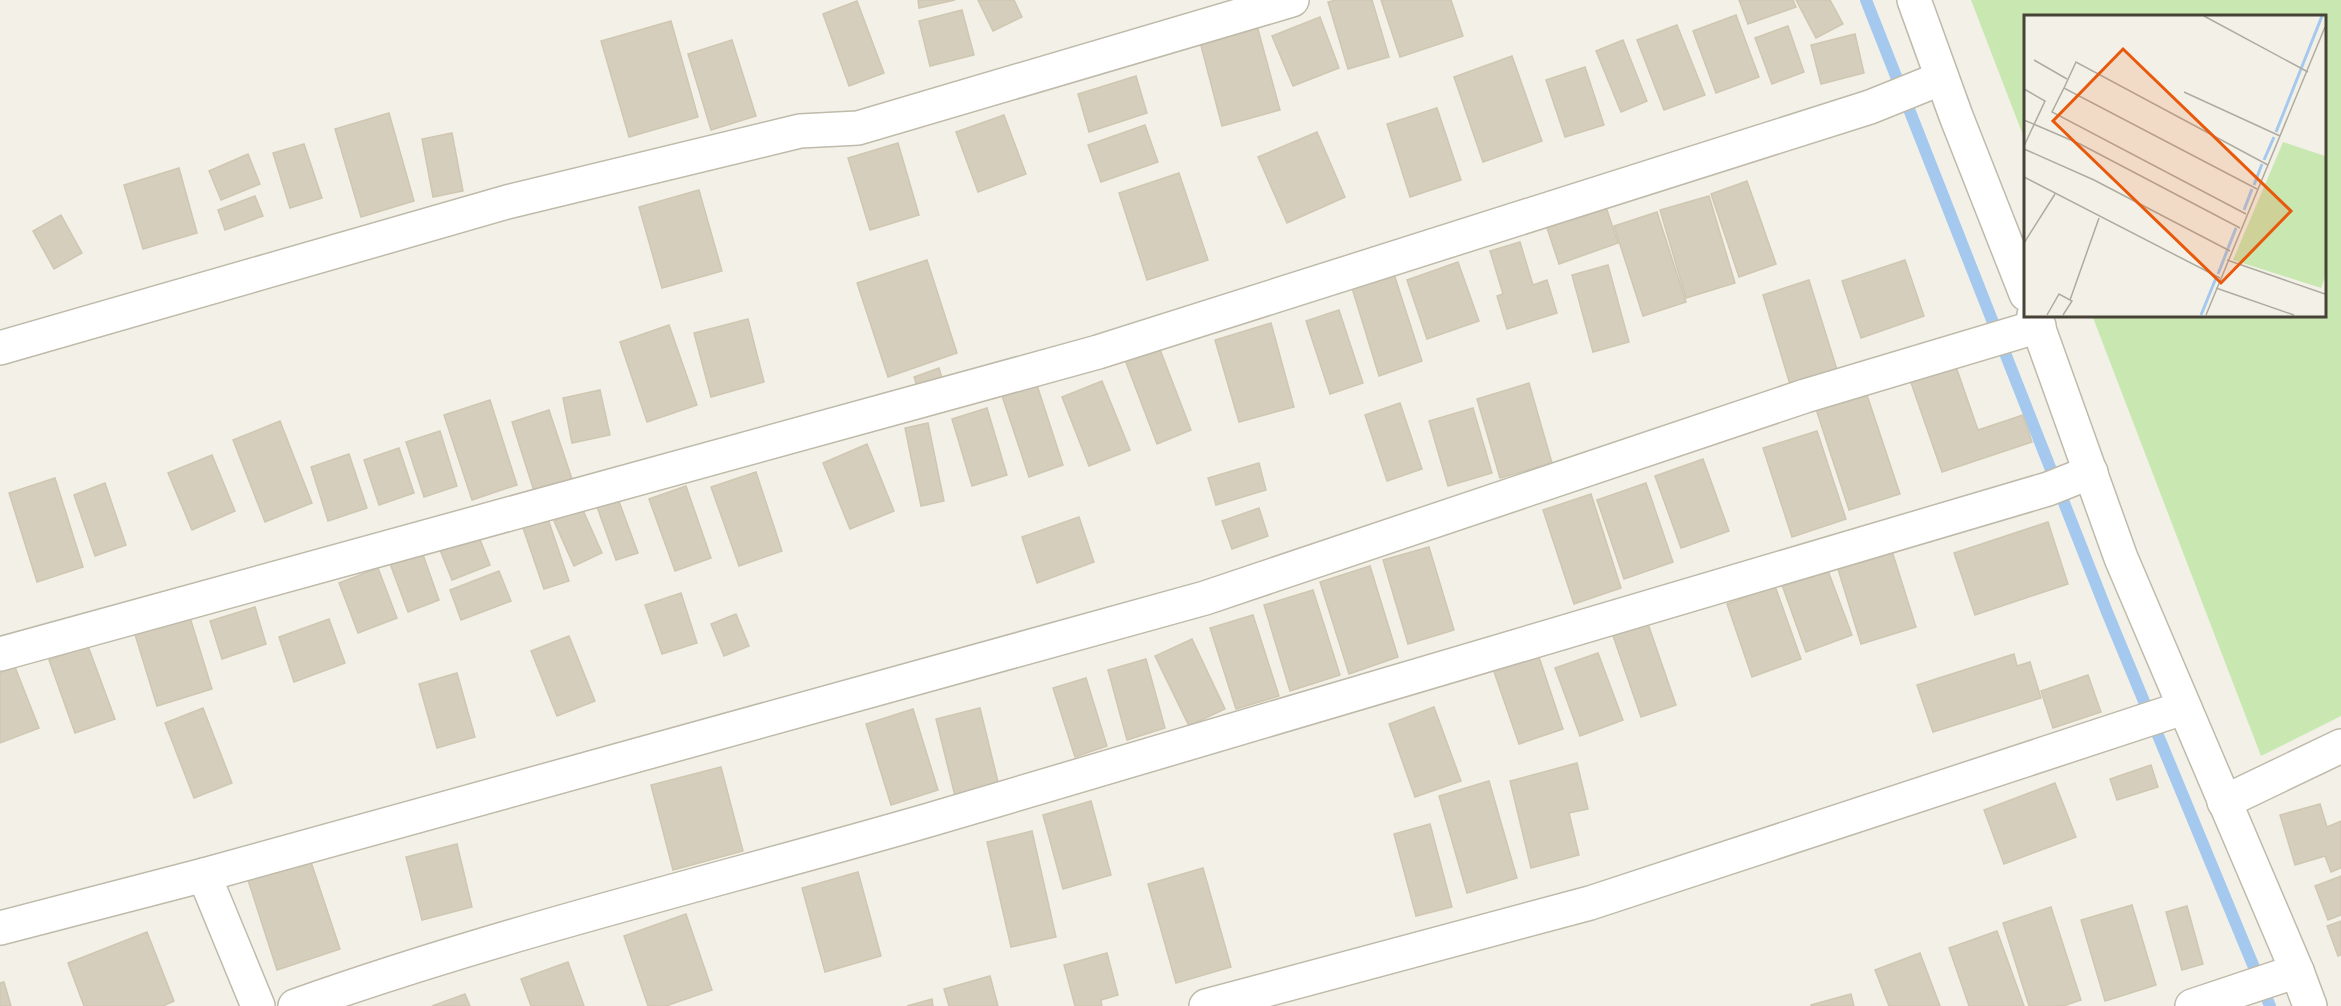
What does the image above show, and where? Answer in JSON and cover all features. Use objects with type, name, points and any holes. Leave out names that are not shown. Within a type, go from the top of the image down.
[{"type":"street","points":[[0,348],[507,202],[800,131],[858,128],[1292,0]]},
{"type":"street","points":[[1914,0],[1934,81],[2024,289]]},
{"type":"street","points":[[0,654],[1098,352],[1870,107],[1934,81]]},
{"type":"street","points":[[0,928],[204,875],[1205,598],[1805,396],[2032,325],[2085,475],[2121,558],[2180,710],[2224,801],[2291,973],[2310,1006]]},
{"type":"street","points":[[295,1006],[357,984],[625,903],[922,822],[1562,636],[2048,489],[2085,475]]},
{"type":"street","points":[[1206,1006],[1590,903],[2180,710]]},
{"type":"street","points":[[2224,801],[2341,746]]},
{"type":"street","points":[[204,875],[258,1006]]},
{"type":"street","points":[[2205,1002],[2291,973]]},
{"type":"green space","points":[[1971,0],[2341,0],[2341,716],[2261,756],[2092,316],[2326,316],[2326,15],[2024,15],[2024,138]]},
{"type":"building","points":[[918,0],[955,0],[919,8]]},
{"type":"building","points":[[978,0],[1014,0],[1022,17],[993,31]]},
{"type":"building","points":[[1372,0],[1389,57],[1348,69],[1328,2]]},
{"type":"building","points":[[1381,0],[1451,0],[1463,36],[1400,57]]},
{"type":"building","points":[[1739,0],[1793,0],[1796,7],[1748,24]]},
{"type":"building","points":[[1796,0],[1830,0],[1843,24],[1816,38]]},
{"type":"building","points":[[857,1],[884,73],[849,86],[823,14]]},
{"type":"building","points":[[962,10],[974,55],[930,66],[919,21]]},
{"type":"building","points":[[1736,15],[1759,77],[1716,93],[1693,31]]},
{"type":"building","points":[[1320,17],[1339,68],[1293,86],[1272,36]]},
{"type":"building","points":[[671,21],[698,117],[629,137],[601,41]]},
{"type":"building","points":[[1256,22],[1280,110],[1222,126],[1199,38]]},
{"type":"building","points":[[1677,25],[1705,95],[1664,110],[1637,40]]},
{"type":"building","points":[[1788,26],[1804,72],[1772,84],[1755,38]]},
{"type":"building","points":[[1855,34],[1864,73],[1821,84],[1811,45]]},
{"type":"building","points":[[732,40],[756,116],[711,130],[688,54]]},
{"type":"building","points":[[1623,40],[1647,101],[1621,112],[1596,51]]},
{"type":"building","points":[[1512,56],[1542,141],[1483,162],[1454,77]]},
{"type":"building","points":[[1585,67],[1604,125],[1565,137],[1546,80]]},
{"type":"building","points":[[1136,76],[1147,113],[1089,132],[1078,94]]},
{"type":"building","points":[[1437,108],[1461,180],[1410,197],[1387,124]]},
{"type":"building","points":[[389,113],[414,201],[361,217],[335,129]]},
{"type":"building","points":[[1004,115],[1026,174],[978,192],[956,132]]},
{"type":"building","points":[[1145,125],[1158,162],[1101,182],[1088,145]]},
{"type":"building","points":[[1317,132],[1345,197],[1287,223],[1258,157]]},
{"type":"building","points":[[452,133],[463,191],[433,197],[422,139]]},
{"type":"building","points":[[898,143],[919,215],[870,230],[848,158]]},
{"type":"building","points":[[304,144],[322,198],[290,208],[273,153]]},
{"type":"building","points":[[248,154],[260,184],[221,200],[209,171]]},
{"type":"building","points":[[179,168],[197,233],[143,249],[124,185]]},
{"type":"building","points":[[1179,173],[1208,260],[1147,280],[1119,193]]},
{"type":"building","points":[[1747,181],[1776,264],[1739,277],[1711,194]]},
{"type":"building","points":[[699,190],[722,271],[662,288],[639,207]]},
{"type":"building","points":[[255,196],[263,216],[225,230],[218,210]]},
{"type":"building","points":[[1709,196],[1735,283],[1686,298],[1660,210]]},
{"type":"building","points":[[1605,204],[1618,243],[1559,264],[1546,225]]},
{"type":"building","points":[[1657,212],[1686,302],[1643,316],[1614,226]]},
{"type":"building","points":[[61,215],[82,253],[54,269],[33,231]]},
{"type":"building","points":[[1520,242],[1533,285],[1547,280],[1557,313],[1507,329],[1497,296],[1503,294],[1490,251]]},
{"type":"building","points":[[927,260],[957,353],[888,377],[857,283]]},
{"type":"building","points":[[1905,260],[1924,316],[1861,338],[1842,281]]},
{"type":"building","points":[[1458,262],[1479,321],[1427,339],[1407,280]]},
{"type":"building","points":[[1608,265],[1629,342],[1593,352],[1572,275]]},
{"type":"building","points":[[1394,274],[1422,361],[1379,376],[1352,288]]},
{"type":"building","points":[[1809,280],[1839,376],[1792,391],[1763,295]]},
{"type":"building","points":[[1339,310],[1363,383],[1330,394],[1306,321]]},
{"type":"building","points":[[748,319],[764,382],[711,397],[694,333]]},
{"type":"building","points":[[1271,323],[1294,407],[1239,422],[1215,340]]},
{"type":"building","points":[[669,325],[697,405],[647,422],[620,342]]},
{"type":"building","points":[[1159,347],[1191,430],[1157,444],[1125,360]]},
{"type":"building","points":[[1954,361],[1978,430],[2023,415],[2032,442],[1942,472],[1909,377]]},
{"type":"building","points":[[939,368],[944,385],[919,393],[914,377]]},
{"type":"building","points":[[1102,381],[1130,450],[1089,466],[1062,397]]},
{"type":"building","points":[[1529,383],[1552,463],[1500,478],[1477,399]]},
{"type":"building","points":[[1037,385],[1063,465],[1029,477],[1002,396]]},
{"type":"building","points":[[1864,386],[1900,494],[1849,510],[1814,403]]},
{"type":"building","points":[[600,390],[610,435],[572,443],[563,398]]},
{"type":"building","points":[[490,400],[517,485],[472,500],[444,415]]},
{"type":"building","points":[[1400,403],[1422,469],[1387,481],[1365,415]]},
{"type":"building","points":[[987,408],[1007,475],[972,486],[952,419]]},
{"type":"building","points":[[1473,408],[1492,473],[1448,486],[1429,421]]},
{"type":"building","points":[[549,410],[572,479],[534,491],[512,422]]},
{"type":"building","points":[[280,421],[312,503],[265,522],[233,440]]},
{"type":"building","points":[[928,423],[944,501],[921,506],[905,428]]},
{"type":"building","points":[[440,431],[457,486],[424,497],[406,442]]},
{"type":"building","points":[[1817,431],[1846,519],[1792,537],[1763,448]]},
{"type":"building","points":[[867,444],[894,511],[850,529],[823,463]]},
{"type":"building","points":[[399,448],[414,493],[379,505],[364,460]]},
{"type":"building","points":[[349,454],[367,508],[328,521],[311,467]]},
{"type":"building","points":[[212,455],[235,511],[192,530],[168,473]]},
{"type":"building","points":[[1703,459],[1729,531],[1681,548],[1655,476]]},
{"type":"building","points":[[1259,463],[1266,490],[1216,505],[1208,478]]},
{"type":"building","points":[[756,472],[782,551],[739,566],[711,487]]},
{"type":"building","points":[[55,478],[83,567],[37,582],[9,493]]},
{"type":"building","points":[[105,483],[126,545],[95,556],[74,495]]},
{"type":"building","points":[[1646,483],[1673,562],[1624,579],[1597,500]]},
{"type":"building","points":[[686,486],[711,558],[675,571],[649,499]]},
{"type":"building","points":[[1591,494],[1621,588],[1574,604],[1543,510]]},
{"type":"building","points":[[617,496],[638,553],[616,560],[596,504]]},
{"type":"building","points":[[582,508],[602,553],[574,566],[554,521]]},
{"type":"building","points":[[1259,508],[1268,536],[1232,549],[1222,521]]},
{"type":"building","points":[[547,516],[569,581],[544,589],[522,525]]},
{"type":"building","points":[[1079,517],[1094,562],[1037,583],[1022,537]]},
{"type":"building","points":[[2048,522],[2068,584],[1975,615],[1954,553]]},
{"type":"building","points":[[476,529],[490,565],[452,580],[438,545]]},
{"type":"building","points":[[1429,547],[1454,630],[1408,644],[1383,560]]},
{"type":"building","points":[[1891,548],[1916,627],[1861,644],[1837,566]]},
{"type":"building","points":[[421,549],[439,600],[408,612],[389,561]]},
{"type":"building","points":[[1370,566],[1398,657],[1349,674],[1320,582]]},
{"type":"building","points":[[378,568],[397,618],[358,633],[339,583]]},
{"type":"building","points":[[1827,568],[1852,635],[1806,652],[1782,585]]},
{"type":"building","points":[[499,571],[511,601],[461,620],[450,590]]},
{"type":"building","points":[[1775,586],[1801,659],[1752,677],[1727,604]]},
{"type":"building","points":[[1313,590],[1340,675],[1290,691],[1264,605]]},
{"type":"building","points":[[681,593],[697,643],[662,654],[645,605]]},
{"type":"building","points":[[255,607],[266,644],[222,659],[210,621]]},
{"type":"building","points":[[188,611],[212,689],[157,706],[133,628]]},
{"type":"building","points":[[736,614],[749,646],[724,656],[711,624]]},
{"type":"building","points":[[1253,615],[1279,696],[1236,709],[1210,628]]},
{"type":"building","points":[[1646,618],[1676,705],[1641,717],[1611,630]]},
{"type":"building","points":[[329,619],[345,663],[294,682],[279,637]]},
{"type":"building","points":[[569,636],[595,701],[557,716],[531,651]]},
{"type":"building","points":[[1192,639],[1225,709],[1189,726],[1155,656]]},
{"type":"building","points":[[88,646],[115,719],[75,733],[49,660]]},
{"type":"building","points":[[1537,651],[1563,729],[1519,744],[1492,666]]},
{"type":"building","points":[[1598,653],[1623,720],[1580,736],[1555,668]]},
{"type":"building","points":[[2014,654],[2017,666],[2030,662],[2041,698],[1933,732],[1917,685]]},
{"type":"building","points":[[1146,659],[1165,728],[1127,740],[1108,670]]},
{"type":"building","points":[[15,667],[39,728],[0,743],[0,673]]},
{"type":"building","points":[[457,673],[475,737],[437,748],[419,684]]},
{"type":"building","points":[[2088,675],[2101,712],[2053,728],[2041,691]]},
{"type":"building","points":[[1086,678],[1107,746],[1075,757],[1053,688]]},
{"type":"building","points":[[1434,707],[1461,781],[1415,797],[1389,724]]},
{"type":"building","points":[[203,708],[232,783],[194,798],[165,723]]},
{"type":"building","points":[[980,708],[999,786],[955,796],[936,719]]},
{"type":"building","points":[[913,709],[938,790],[891,805],[866,724]]},
{"type":"building","points":[[1577,763],[1588,809],[1569,813],[1579,855],[1531,868],[1510,781]]},
{"type":"building","points":[[2151,765],[2158,787],[2117,800],[2110,779]]},
{"type":"building","points":[[721,767],[743,851],[673,870],[651,785]]},
{"type":"building","points":[[1489,781],[1517,878],[1467,893],[1439,796]]},
{"type":"building","points":[[2055,783],[2076,837],[2004,864],[1984,810]]},
{"type":"building","points":[[1091,801],[1111,875],[1063,889],[1043,815]]},
{"type":"building","points":[[2320,804],[2327,827],[2341,821],[2341,868],[2331,872],[2325,856],[2295,865],[2280,815]]},
{"type":"building","points":[[1430,824],[1452,907],[1416,916],[1394,834]]},
{"type":"building","points":[[1032,831],[1056,937],[1011,947],[987,842]]},
{"type":"building","points":[[457,844],[472,907],[422,920],[406,857]]},
{"type":"building","points":[[309,856],[340,949],[277,970],[247,877]]},
{"type":"building","points":[[1203,868],[1231,967],[1176,983],[1148,884]]},
{"type":"building","points":[[858,872],[881,956],[825,972],[802,888]]},
{"type":"building","points":[[2341,876],[2341,915],[2328,920],[2315,886]]},
{"type":"building","points":[[2132,905],[2156,985],[2105,1001],[2081,920]]},
{"type":"building","points":[[2187,906],[2203,964],[2182,970],[2166,912]]},
{"type":"building","points":[[2051,907],[2081,1000],[2063,1006],[2029,1006],[2003,923]]},
{"type":"building","points":[[686,914],[712,990],[666,1006],[648,1006],[624,936]]},
{"type":"building","points":[[2341,921],[2341,955],[2338,956],[2327,926]]},
{"type":"building","points":[[1997,931],[2024,1006],[1969,1006],[1949,948]]},
{"type":"building","points":[[147,932],[174,1001],[163,1006],[84,1006],[68,963]]},
{"type":"building","points":[[1107,953],[1118,995],[1101,1000],[1102,1006],[1075,1006],[1064,965]]},
{"type":"building","points":[[1920,953],[1940,1006],[1889,1006],[1875,970]]},
{"type":"building","points":[[568,962],[584,1006],[531,1006],[521,979]]},
{"type":"building","points":[[990,976],[998,1006],[949,1006],[944,989]]},
{"type":"building","points":[[4,982],[11,1006],[0,1006],[0,983]]},
{"type":"building","points":[[465,994],[470,1006],[432,1006]]},
{"type":"building","points":[[1851,994],[1854,1006],[1811,1005]]},
{"type":"building","points":[[932,999],[933,1006],[907,1006]]},
{"type":"waterway","points":[[1866,0],[2107,612],[2270,1006]]}]
